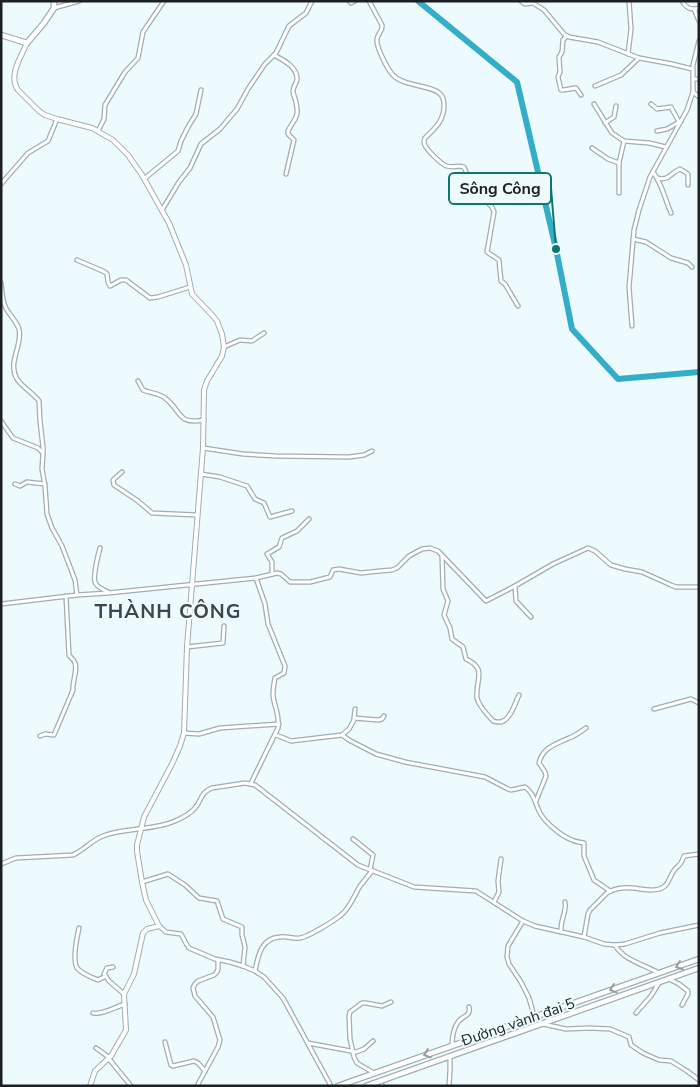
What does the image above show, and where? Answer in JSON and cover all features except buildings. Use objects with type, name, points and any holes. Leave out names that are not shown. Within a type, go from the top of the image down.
[{"type":"main road","points":[[1,34],[26,43],[44,23],[54,8],[54,1]]},
{"type":"main road","name":"Đường vành đai 5","points":[[338,1086],[699,959]]},
{"type":"main road","points":[[670,979],[699,968]]},
{"type":"main road","name":"Đường vành đai 5","points":[[366,1086],[381,1084],[450,1056],[670,979]]},
{"type":"street","points":[[54,8],[79,1]]},
{"type":"street","points":[[98,131],[104,119],[105,105],[125,72],[138,58],[143,32],[164,1]]},
{"type":"street","points":[[161,211],[190,168],[201,144],[220,129],[237,109],[248,88],[274,55],[289,26],[306,13],[312,1]]},
{"type":"street","points":[[349,1],[351,3],[355,1]]},
{"type":"street","points":[[369,1],[382,25],[383,29],[377,41],[380,52],[392,75],[408,84],[438,92],[442,96],[444,109],[440,121],[425,138],[424,145],[443,165],[450,167],[460,165],[464,167],[474,190],[492,208],[494,212],[488,252],[499,260],[501,281],[506,285],[518,306]]},
{"type":"street","points":[[520,1],[525,4],[533,3],[544,10],[567,36],[598,42],[639,58],[692,69]]},
{"type":"street","points":[[628,54],[631,29],[629,1]]},
{"type":"street","points":[[682,1],[688,8],[697,9],[699,21]]},
{"type":"street","points":[[567,36],[563,40],[559,57],[560,72],[558,77],[562,90],[576,88],[581,95]]},
{"type":"street","points":[[632,326],[629,287],[633,239],[639,210],[653,172],[687,110],[693,92],[692,69],[699,41]]},
{"type":"street","points":[[26,43],[14,74],[13,80],[15,85],[38,111],[57,120],[98,131],[113,140],[128,155],[169,223],[186,265],[194,297],[217,321],[224,346],[222,356],[205,385],[203,448],[192,585],[184,733],[172,764],[144,815],[137,848],[146,900],[159,926],[166,932],[181,934],[190,948],[218,960],[243,966],[264,977],[281,995],[331,1086]]},
{"type":"street","points":[[274,55],[292,68],[296,76],[293,91],[297,103],[297,116],[294,123],[288,128],[288,134],[294,140],[286,174]]},
{"type":"street","points":[[595,86],[621,75],[639,58]]},
{"type":"street","points":[[693,79],[699,79]]},
{"type":"street","points":[[144,179],[178,151],[188,127],[196,114],[201,90]]},
{"type":"street","points":[[693,92],[699,97]]},
{"type":"street","points":[[594,104],[612,133],[624,141],[649,143],[666,147]]},
{"type":"street","points":[[651,104],[657,109],[671,107],[681,121]]},
{"type":"street","points":[[605,123],[614,117],[616,106]]},
{"type":"street","points":[[1,184],[28,153],[48,141],[57,120]]},
{"type":"street","points":[[657,131],[667,129],[681,121]]},
{"type":"street","points":[[619,194],[619,162],[624,141]]},
{"type":"street","points":[[592,148],[609,159],[619,162]]},
{"type":"street","points":[[657,178],[668,178],[676,170],[680,169],[688,174],[688,185]]},
{"type":"street","points":[[653,172],[671,213]]},
{"type":"street","points":[[1,179],[6,179]]},
{"type":"street","points":[[633,239],[646,242],[671,258],[688,263],[692,267]]},
{"type":"street","points":[[77,260],[105,272],[110,286],[121,280],[126,280],[150,298],[190,287]]},
{"type":"street","points":[[1,282],[4,304],[19,333],[14,373],[19,381],[39,401],[43,447],[42,469],[47,514],[75,580],[77,594]]},
{"type":"street","points":[[224,346],[240,340],[252,341],[264,333]]},
{"type":"street","points":[[138,381],[143,390],[167,399],[186,420],[193,422],[204,420]]},
{"type":"street","points":[[1,421],[13,438],[38,448],[43,453]]},
{"type":"street","points":[[203,448],[243,454],[348,457],[364,455],[372,450]]},
{"type":"street","points":[[122,472],[114,480],[114,485],[152,513],[197,515]]},
{"type":"street","points":[[200,474],[220,477],[247,486],[255,498],[264,503],[270,517],[292,511]]},
{"type":"street","points":[[16,484],[20,486],[26,482],[44,484]]},
{"type":"street","points":[[272,574],[272,562],[267,554],[279,547],[282,538],[297,530],[309,519]]},
{"type":"street","points":[[100,548],[95,582],[97,586],[108,593]]},
{"type":"street","points":[[1,604],[77,594],[108,593],[256,578],[279,573],[290,582],[310,582],[328,578],[333,570],[337,569],[361,573],[395,570],[409,556],[426,548],[433,548],[442,555],[486,602],[553,564],[588,548],[616,567],[642,572],[676,587],[699,587]]},
{"type":"street","points":[[442,555],[443,589],[448,601],[445,617],[452,639],[463,647],[466,659],[474,663],[480,673],[478,701],[493,721],[500,722],[510,715],[519,695]]},
{"type":"street","points":[[252,783],[276,735],[279,724],[273,689],[275,678],[284,673],[285,666],[268,624],[265,604],[256,578]]},
{"type":"street","points":[[515,586],[516,602],[531,617]]},
{"type":"street","points":[[40,736],[45,734],[54,735],[73,690],[72,684],[76,668],[74,661],[69,655],[66,596]]},
{"type":"street","points":[[188,647],[223,643],[224,626]]},
{"type":"street","points":[[654,709],[691,699],[699,703]]},
{"type":"street","points":[[276,735],[291,741],[342,735],[349,729],[356,708]]},
{"type":"street","points":[[354,718],[378,720],[384,716]]},
{"type":"street","points":[[184,733],[200,734],[220,728],[279,724]]},
{"type":"street","points":[[536,802],[546,776],[539,763],[542,755],[552,745],[570,738],[586,728]]},
{"type":"street","points":[[342,735],[373,753],[402,762],[484,776],[508,790],[525,787],[536,802],[540,814],[554,828],[572,840],[584,843],[584,856],[594,880],[610,891]]},
{"type":"street","points":[[1,864],[16,858],[73,854],[82,851],[103,836],[167,824],[191,812],[203,793],[212,788],[252,783],[355,863],[418,888],[476,891],[524,921],[540,928],[615,945],[699,925]]},
{"type":"street","points":[[255,971],[259,954],[264,944],[269,940],[281,937],[305,937],[345,911],[371,870],[373,855],[353,839]]},
{"type":"street","points":[[584,937],[590,910],[610,891],[622,888],[650,890],[663,888],[669,882],[674,871],[681,865],[684,856],[699,854]]},
{"type":"street","points":[[494,902],[499,892],[498,881],[501,859]]},
{"type":"street","points":[[142,882],[168,874],[185,885],[199,898],[217,901],[222,919],[242,926],[245,947],[243,966]]},
{"type":"street","points":[[561,932],[561,922],[566,908],[565,902]]},
{"type":"street","points":[[524,921],[508,946],[507,957],[509,964],[529,998],[531,1008],[542,1024],[566,1029],[610,1029],[629,1037],[631,1045],[641,1052],[658,1060],[671,1060],[699,1080]]},
{"type":"street","points":[[90,1086],[95,1071],[109,1058],[126,1030],[124,994],[134,974],[143,933],[146,929],[159,926]]},
{"type":"street","points":[[79,928],[75,954],[77,967],[88,976],[98,980],[106,976]]},
{"type":"street","points":[[615,945],[618,950],[630,959],[659,973]]},
{"type":"street","points":[[197,1085],[220,1040],[214,1017],[195,996],[193,988],[198,981],[217,972],[218,960]]},
{"type":"street","points":[[113,967],[106,968],[104,974],[124,994]]},
{"type":"street","points":[[670,979],[688,991],[682,1005]]},
{"type":"street","points":[[636,1013],[651,996],[659,982]]},
{"type":"street","points":[[374,1073],[363,1068],[354,1057],[349,1029],[349,1016],[350,1012],[362,1003],[382,1006],[391,1002]]},
{"type":"street","points":[[93,1013],[103,1013],[125,1004]]},
{"type":"street","points":[[452,1046],[452,1035],[456,1024],[469,1014],[469,1007]]},
{"type":"street","points":[[308,1042],[356,1052],[364,1049],[373,1041]]},
{"type":"street","points":[[165,1042],[171,1065],[194,1061],[205,1071]]},
{"type":"street","points":[[96,1048],[109,1058],[131,1086]]},
{"type":"street","points":[[449,1086],[450,1056]]},
{"type":"waterway","points":[[418,1],[517,82],[556,249],[572,329],[618,379],[699,372]]},
{"type":"place","name":"Sông Công","points":[[556,249]]},
{"type":"district","name":"THÀNH CÔNG","points":[[168,611]]}]
